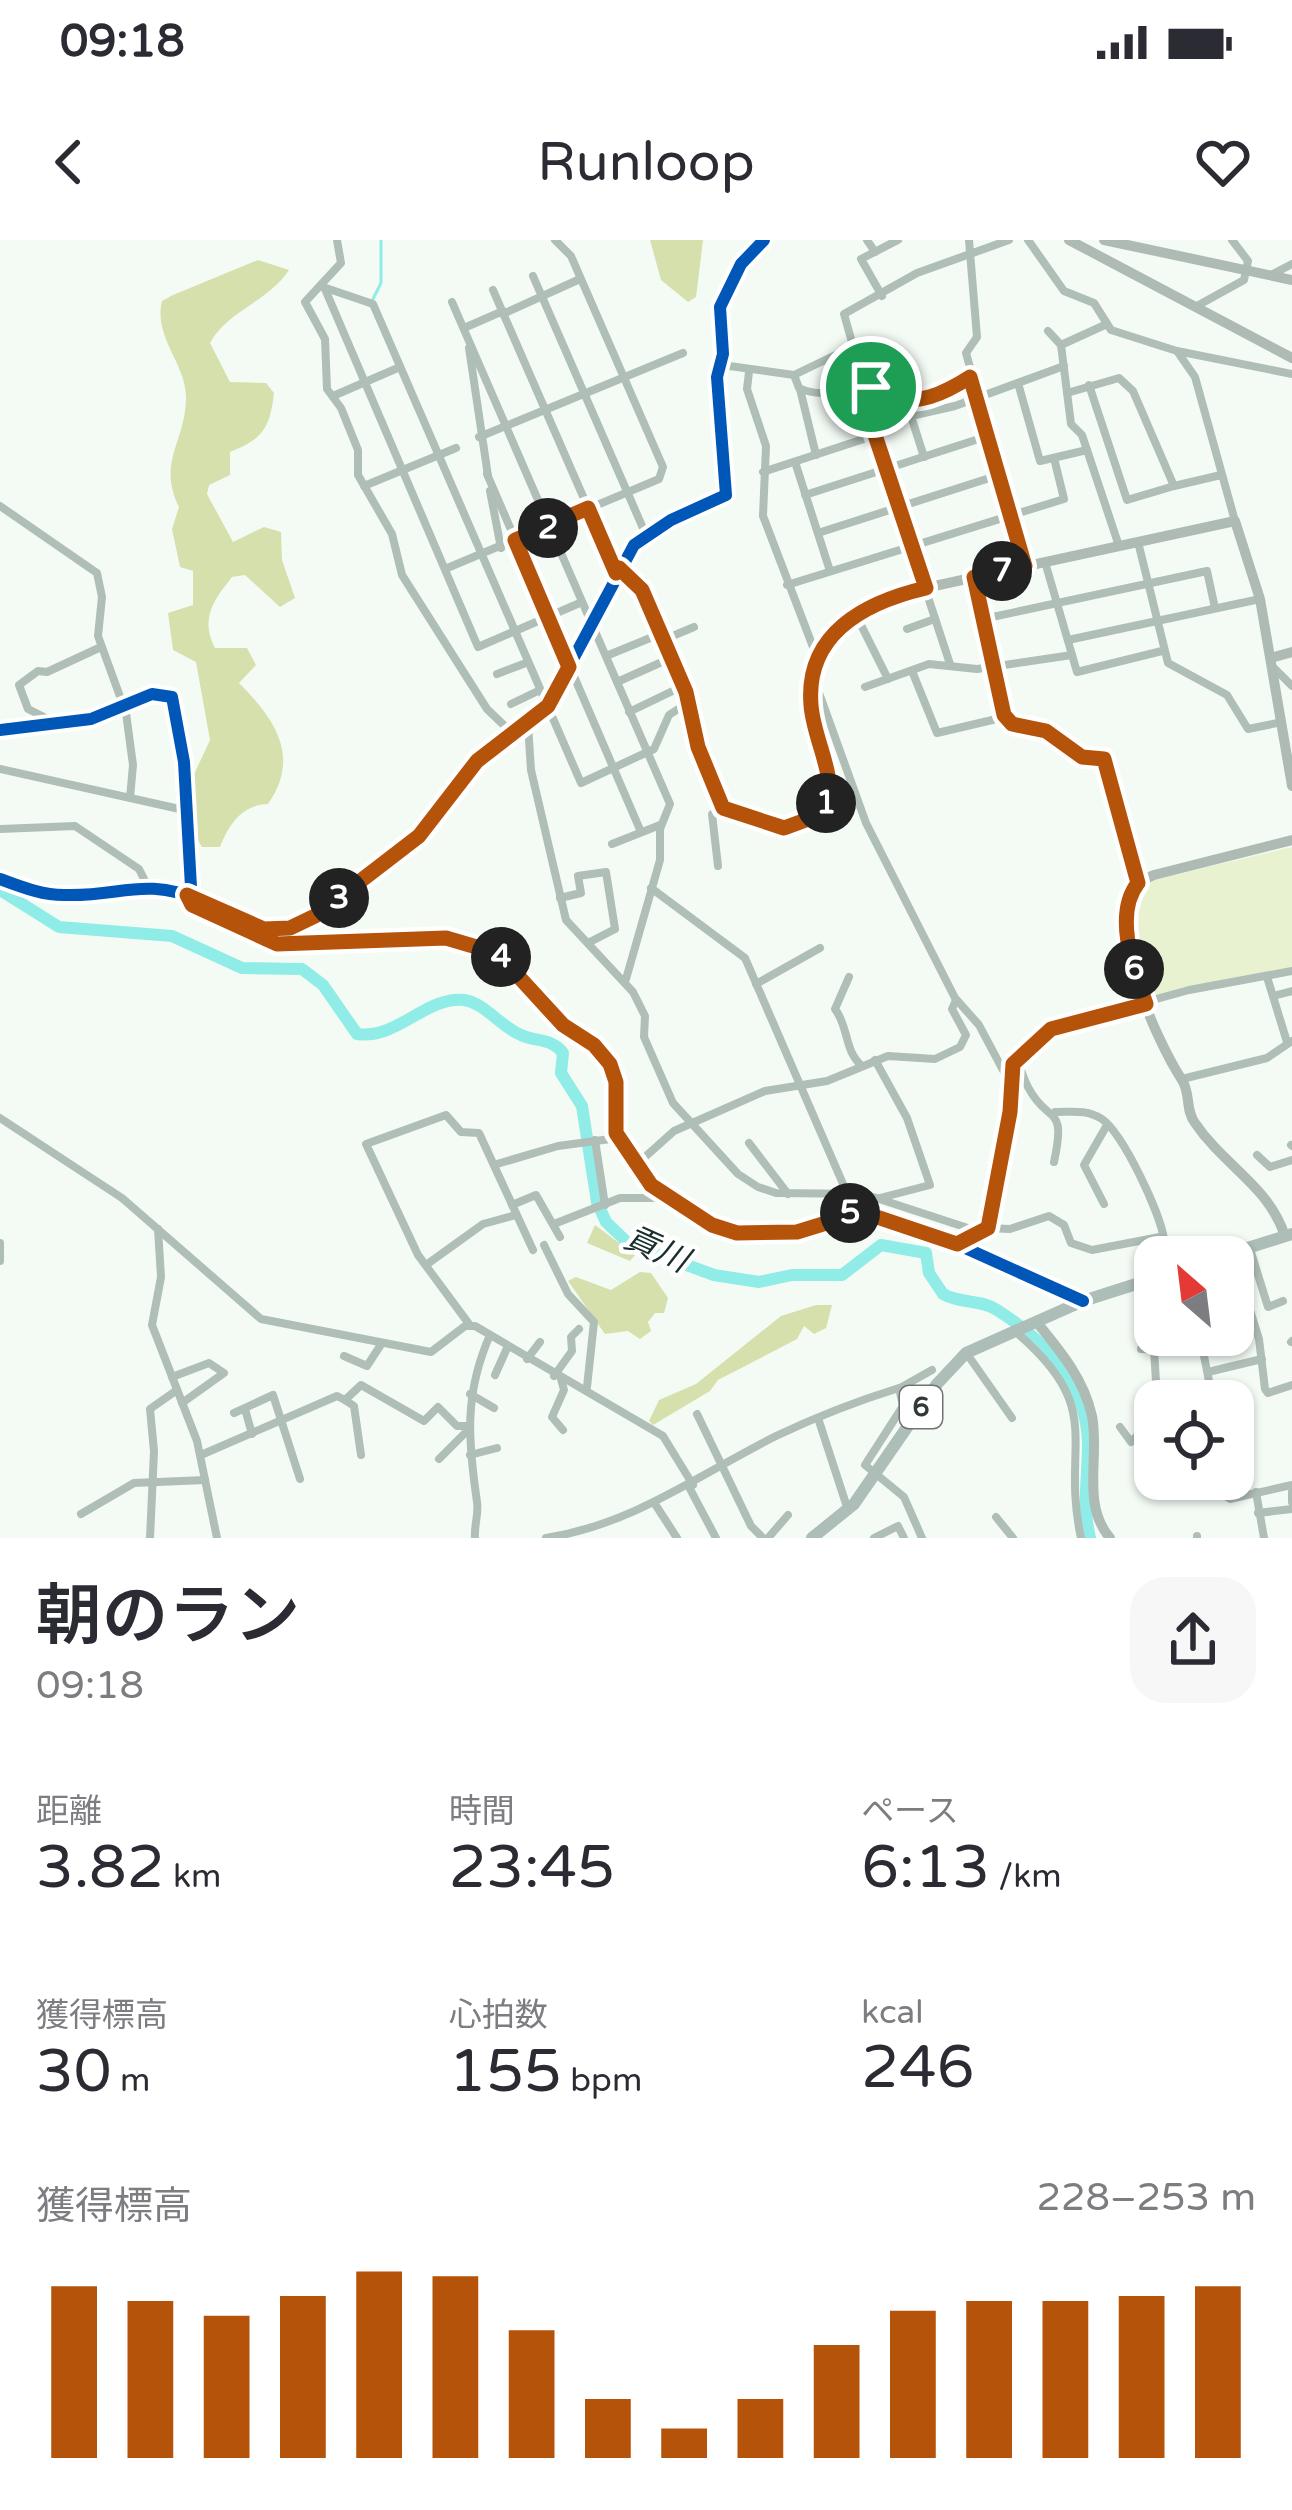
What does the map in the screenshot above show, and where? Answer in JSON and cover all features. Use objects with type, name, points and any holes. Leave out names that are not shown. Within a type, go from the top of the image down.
[{"type":"main road","points":[[1254,1246],[1288,1235]]},
{"type":"main road","name":"6","points":[[812,1538],[848,1510],[937,1384],[966,1352],[1039,1325],[1083,1301],[1134,1285]]},
{"type":"street","points":[[337,240],[341,263],[305,302],[325,339],[326,381],[358,450],[358,475],[392,534],[408,585],[487,709],[513,734]]},
{"type":"street","points":[[445,569],[659,479],[663,467],[580,279],[555,240]]},
{"type":"street","points":[[0,879],[40,893],[67,896],[147,885],[187,895],[264,929],[302,924],[419,836],[477,761],[546,708],[618,571],[646,535],[721,500],[729,487],[717,376],[722,365],[719,307],[741,264],[764,240]]},
{"type":"street","points":[[867,240],[875,252]]},
{"type":"street","points":[[882,296],[861,259],[898,240]]},
{"type":"street","points":[[969,240],[977,338],[966,353],[970,377],[1025,566]]},
{"type":"street","points":[[950,664],[932,620],[850,348],[844,314],[917,273],[1009,240]]},
{"type":"street","points":[[1028,240],[1064,290],[1094,303],[1118,334],[1240,362],[1275,375],[1292,374]]},
{"type":"street","points":[[1069,240],[1292,358]]},
{"type":"street","points":[[1104,240],[1292,280]]},
{"type":"street","points":[[1193,308],[1244,280],[1248,261],[1232,240]]},
{"type":"street","points":[[1270,276],[1292,264]]},
{"type":"street","points":[[532,276],[646,535]]},
{"type":"street","points":[[466,333],[580,279]]},
{"type":"street","points":[[322,286],[373,304],[580,783],[647,752],[669,715],[688,702]]},
{"type":"street","points":[[322,286],[478,646],[582,602]]},
{"type":"street","points":[[493,290],[618,571],[636,579],[662,637],[723,808]]},
{"type":"street","points":[[452,302],[670,804],[625,980]]},
{"type":"street","points":[[1061,345],[1107,324]]},
{"type":"street","points":[[1048,331],[1061,345],[1070,424],[1087,451],[1119,546]]},
{"type":"street","points":[[466,333],[501,548]]},
{"type":"street","points":[[722,365],[794,375],[850,348]]},
{"type":"street","points":[[1178,351],[1195,377],[1260,599],[1292,786]]},
{"type":"street","points":[[480,436],[683,353]]},
{"type":"street","points":[[924,457],[911,416],[1064,366]]},
{"type":"street","points":[[332,397],[400,367]]},
{"type":"street","points":[[749,372],[747,389],[766,446],[763,516],[812,656],[820,661]]},
{"type":"street","points":[[794,375],[816,455]]},
{"type":"street","points":[[799,388],[828,395],[863,389],[925,399],[970,377]]},
{"type":"street","points":[[1067,393],[1119,378],[1129,383],[1174,486]]},
{"type":"street","points":[[1018,383],[1040,461],[1087,451]]},
{"type":"street","points":[[1089,386],[1127,500],[1221,475]]},
{"type":"street","points":[[763,472],[876,435]]},
{"type":"street","points":[[806,495],[988,436]]},
{"type":"street","points":[[364,486],[456,448]]},
{"type":"street","points":[[787,585],[1064,499],[1054,458]]},
{"type":"street","points":[[794,462],[830,572]]},
{"type":"street","points":[[488,474],[641,832]]},
{"type":"street","points":[[818,533],[999,475]]},
{"type":"street","points":[[0,506],[66,556],[93,567],[102,597],[97,613],[101,646],[125,707],[133,765],[130,798]]},
{"type":"street","points":[[718,866],[712,814],[723,808],[784,828],[795,827],[822,810],[830,789],[811,708],[814,679],[833,633],[855,613],[926,588],[1235,521]]},
{"type":"street","points":[[1138,542],[1168,663],[1227,695],[1249,730],[1282,722]]},
{"type":"street","points":[[1045,562],[1077,672],[1162,651]]},
{"type":"street","points":[[983,619],[1207,571],[1215,608]]},
{"type":"street","points":[[974,577],[1006,717],[1012,724],[1046,731],[1082,757],[1104,759],[1138,883],[1129,900],[1129,951],[1170,1068],[1182,1079],[1190,1118],[1246,1181],[1271,1201],[1288,1235]]},
{"type":"street","points":[[1068,640],[1260,599]]},
{"type":"street","points":[[855,613],[888,679]]},
{"type":"street","points":[[907,629],[932,620]]},
{"type":"street","points":[[606,656],[694,627]]},
{"type":"street","points":[[57,723],[28,709],[19,685],[38,671],[47,672],[101,646]]},
{"type":"street","points":[[1272,663],[1292,652]]},
{"type":"street","points":[[865,686],[912,670],[950,664],[994,666],[1072,655]]},
{"type":"street","points":[[617,682],[671,658]]},
{"type":"street","points":[[496,674],[526,663]]},
{"type":"street","points":[[1272,663],[1292,686]]},
{"type":"street","points":[[912,670],[937,734],[1006,717]]},
{"type":"street","points":[[814,679],[849,784],[956,1000],[998,1057],[1009,1090],[1010,1112],[984,1230]]},
{"type":"street","points":[[629,712],[683,686]]},
{"type":"street","points":[[512,704],[538,692]]},
{"type":"street","points":[[0,730],[91,719],[152,694],[177,703],[187,895],[199,910],[277,944],[446,938],[497,953],[563,1025],[594,1045],[610,1064],[616,1082],[618,1138],[666,1198],[737,1233],[797,1232],[862,1212],[957,1244],[1083,1301]]},
{"type":"street","points":[[528,724],[531,770],[566,920],[625,980],[641,1006],[644,1037],[674,1102],[748,1182],[788,1194],[847,1192],[984,1230],[1049,1216],[1064,1226],[1071,1243],[1092,1250],[1134,1239]]},
{"type":"street","points":[[0,770],[184,810]]},
{"type":"street","points":[[612,844],[662,824]]},
{"type":"street","points":[[0,829],[75,826],[140,869],[147,885]]},
{"type":"street","points":[[1138,883],[1292,841]]},
{"type":"street","points":[[560,898],[581,892],[578,876],[606,872],[615,929],[588,944]]},
{"type":"street","points":[[652,888],[746,958],[796,1085],[847,1192]]},
{"type":"street","points":[[756,984],[820,948]]},
{"type":"street","points":[[1009,1090],[1017,1058],[1051,1029],[1292,971]]},
{"type":"street","points":[[1182,1079],[1267,1058],[1291,1042],[1268,976]]},
{"type":"street","points":[[849,977],[835,1009],[852,1058],[862,1066]]},
{"type":"street","points":[[1273,996],[1292,992]]},
{"type":"street","points":[[636,1166],[692,1121],[765,1091],[899,1054],[929,1060],[960,1047],[966,1035],[952,1009],[956,1000]]},
{"type":"street","points":[[1278,1012],[1292,1009]]},
{"type":"street","points":[[1017,1058],[1031,1092],[1055,1112],[1060,1134],[1054,1162]]},
{"type":"street","points":[[874,1199],[930,1185],[907,1118],[875,1060]]},
{"type":"street","points":[[1055,1112],[1079,1111],[1107,1125],[1132,1160],[1161,1236]]},
{"type":"street","points":[[533,1250],[479,1133],[461,1132],[446,1114],[366,1144],[426,1265],[469,1324],[557,1377],[587,1387],[663,1436],[716,1538]]},
{"type":"street","points":[[0,1118],[45,1144],[158,1229],[261,1319],[431,1352],[469,1324]]},
{"type":"street","points":[[1104,1204],[1084,1165],[1107,1125]]},
{"type":"street","points":[[497,1164],[618,1138]]},
{"type":"street","points":[[592,1140],[604,1205]]},
{"type":"street","points":[[749,1143],[783,1180],[788,1194]]},
{"type":"street","points":[[1257,1155],[1270,1167],[1292,1160]]},
{"type":"street","points":[[426,1265],[483,1224],[536,1195],[548,1224],[593,1212],[620,1198],[666,1198]]},
{"type":"street","points":[[554,1224],[560,1237]]},
{"type":"street","points":[[158,1229],[161,1277],[152,1325],[200,1455],[217,1538]]},
{"type":"street","points":[[957,1244],[984,1230]]},
{"type":"street","points":[[0,1244],[0,1261]]},
{"type":"street","points":[[544,1245],[568,1294],[594,1322],[587,1387]]},
{"type":"street","points":[[1254,1260],[1268,1306],[1283,1301]]},
{"type":"street","points":[[1039,1325],[1072,1368],[1088,1402],[1094,1431],[1094,1505],[1110,1538]]},
{"type":"street","points":[[557,1377],[572,1351],[571,1337],[579,1329]]},
{"type":"street","points":[[1017,1333],[1056,1370],[1076,1412],[1081,1538]]},
{"type":"street","points":[[475,1538],[479,1510],[466,1429],[470,1394],[490,1335]]},
{"type":"street","points":[[1254,1336],[1268,1393],[1292,1385]]},
{"type":"street","points":[[526,1359],[540,1342]]},
{"type":"street","points":[[344,1356],[368,1366],[382,1343]]},
{"type":"street","points":[[495,1375],[508,1346]]},
{"type":"street","points":[[966,1352],[1012,1418]]},
{"type":"street","points":[[1204,1356],[1209,1380]]},
{"type":"street","points":[[1208,1372],[1262,1359]]},
{"type":"street","points":[[172,1377],[209,1363],[224,1373],[182,1403]]},
{"type":"street","points":[[546,1538],[586,1532],[655,1504],[818,1418],[932,1370]]},
{"type":"street","points":[[557,1377],[564,1390],[552,1417],[563,1430]]},
{"type":"street","points":[[346,1400],[362,1385],[424,1421],[438,1407],[466,1429]]},
{"type":"street","points":[[898,1388],[903,1406],[865,1465],[904,1497],[922,1538]]},
{"type":"street","points":[[151,1538],[150,1409],[177,1390]]},
{"type":"street","points":[[470,1394],[494,1408]]},
{"type":"street","points":[[234,1413],[273,1396],[300,1479]]},
{"type":"street","points":[[200,1455],[338,1396],[354,1406],[361,1455]]},
{"type":"street","points":[[244,1408],[252,1434]]},
{"type":"street","points":[[697,1414],[751,1526],[766,1538],[788,1516]]},
{"type":"street","points":[[818,1418],[848,1510]]},
{"type":"street","points":[[1120,1427],[1131,1442],[1134,1439]]},
{"type":"street","points":[[439,1460],[466,1429]]},
{"type":"street","points":[[470,1455],[497,1448]]},
{"type":"street","points":[[81,1514],[122,1487],[153,1480],[205,1480]]},
{"type":"street","points":[[1258,1513],[1292,1505],[1292,1489],[1256,1492],[1258,1513],[1264,1538]]},
{"type":"street","points":[[655,1504],[677,1538]]},
{"type":"street","points":[[996,1517],[1013,1538]]},
{"type":"street","points":[[874,1538],[898,1526],[904,1538]]},
{"type":"green space","points":[[650,240],[703,240],[696,297],[688,302],[661,280]]},
{"type":"green space","points":[[258,260],[289,270],[227,322],[210,343],[230,382],[266,383],[274,393],[272,405],[263,431],[230,452],[230,475],[209,485],[207,494],[233,542],[264,527],[281,532],[282,560],[295,598],[280,607],[245,575],[232,577],[214,602],[209,628],[215,648],[247,648],[256,665],[239,683],[273,725],[283,755],[282,770],[268,804],[238,817],[220,847],[202,847],[194,834],[190,783],[210,740],[196,662],[173,650],[168,613],[193,605],[193,571],[180,567],[172,529],[179,507],[171,465],[185,414],[185,386],[160,314],[162,301]]},
{"type":"green space","points":[[1292,847],[1292,968],[1155,995],[1141,974],[1134,945],[1139,889],[1158,879]]},
{"type":"green space","points":[[595,1225],[635,1255],[630,1261],[587,1243]]},
{"type":"green space","points":[[640,1272],[651,1273],[668,1298],[664,1313],[655,1313],[648,1322],[651,1331],[640,1339],[628,1331],[605,1334],[568,1281],[576,1277],[611,1290]]},
{"type":"green space","points":[[832,1305],[826,1328],[814,1334],[804,1326],[797,1339],[718,1380],[710,1391],[653,1425],[649,1421],[659,1400],[696,1384],[781,1316]]},
{"type":"waterway","points":[[373,299],[381,283],[381,240]]},
{"type":"waterway","name":"貢川","points":[[0,890],[59,927],[172,936],[242,968],[302,969],[323,985],[357,1034],[385,1031],[437,1004],[464,1000],[521,1035],[554,1045],[563,1053],[561,1073],[582,1106],[597,1202],[606,1222],[629,1244],[714,1275],[759,1282],[792,1275],[842,1275],[881,1245],[926,1253],[929,1273],[943,1294],[991,1307],[1015,1322],[1047,1350],[1071,1383],[1086,1422],[1090,1538]]},
{"type":"cycle path","points":[[269,930],[290,929],[315,916],[419,836],[477,761],[548,706],[634,545],[671,520],[726,495],[717,377],[723,354],[720,307],[741,264],[764,240]]},
{"type":"cycle path","points":[[0,730],[91,719],[152,694],[172,697],[184,762],[192,905],[277,944],[446,939],[497,953],[563,1025],[594,1045],[609,1064],[616,1082],[616,1133],[651,1185],[722,1230],[797,1232],[862,1212],[952,1242],[1083,1301]]},
{"type":"cycle path","points":[[0,879],[56,895],[147,889],[204,901]]},
{"type":"route","points":[[970,377],[1025,566],[974,577],[1004,715],[1012,724],[1046,731],[1082,757],[1104,759],[1138,883],[1129,900],[1129,951],[1146,1004],[1051,1029],[1017,1058],[993,1185],[992,1222],[957,1244],[862,1212],[797,1232],[737,1233],[712,1225],[651,1185],[616,1133],[616,1082],[610,1064],[594,1045],[563,1025],[497,953],[446,938],[277,944],[232,928],[192,905],[187,895],[251,926],[277,931],[290,928],[315,916],[419,836],[477,761],[548,706],[569,667],[515,540],[588,508],[616,573],[619,568],[632,576],[642,590],[686,692],[692,729],[723,808],[737,817],[784,828],[814,817],[828,800],[830,789],[811,708],[820,658],[833,633],[855,613],[872,602],[926,588],[860,390],[871,387],[883,395],[925,399],[970,377]]}]
